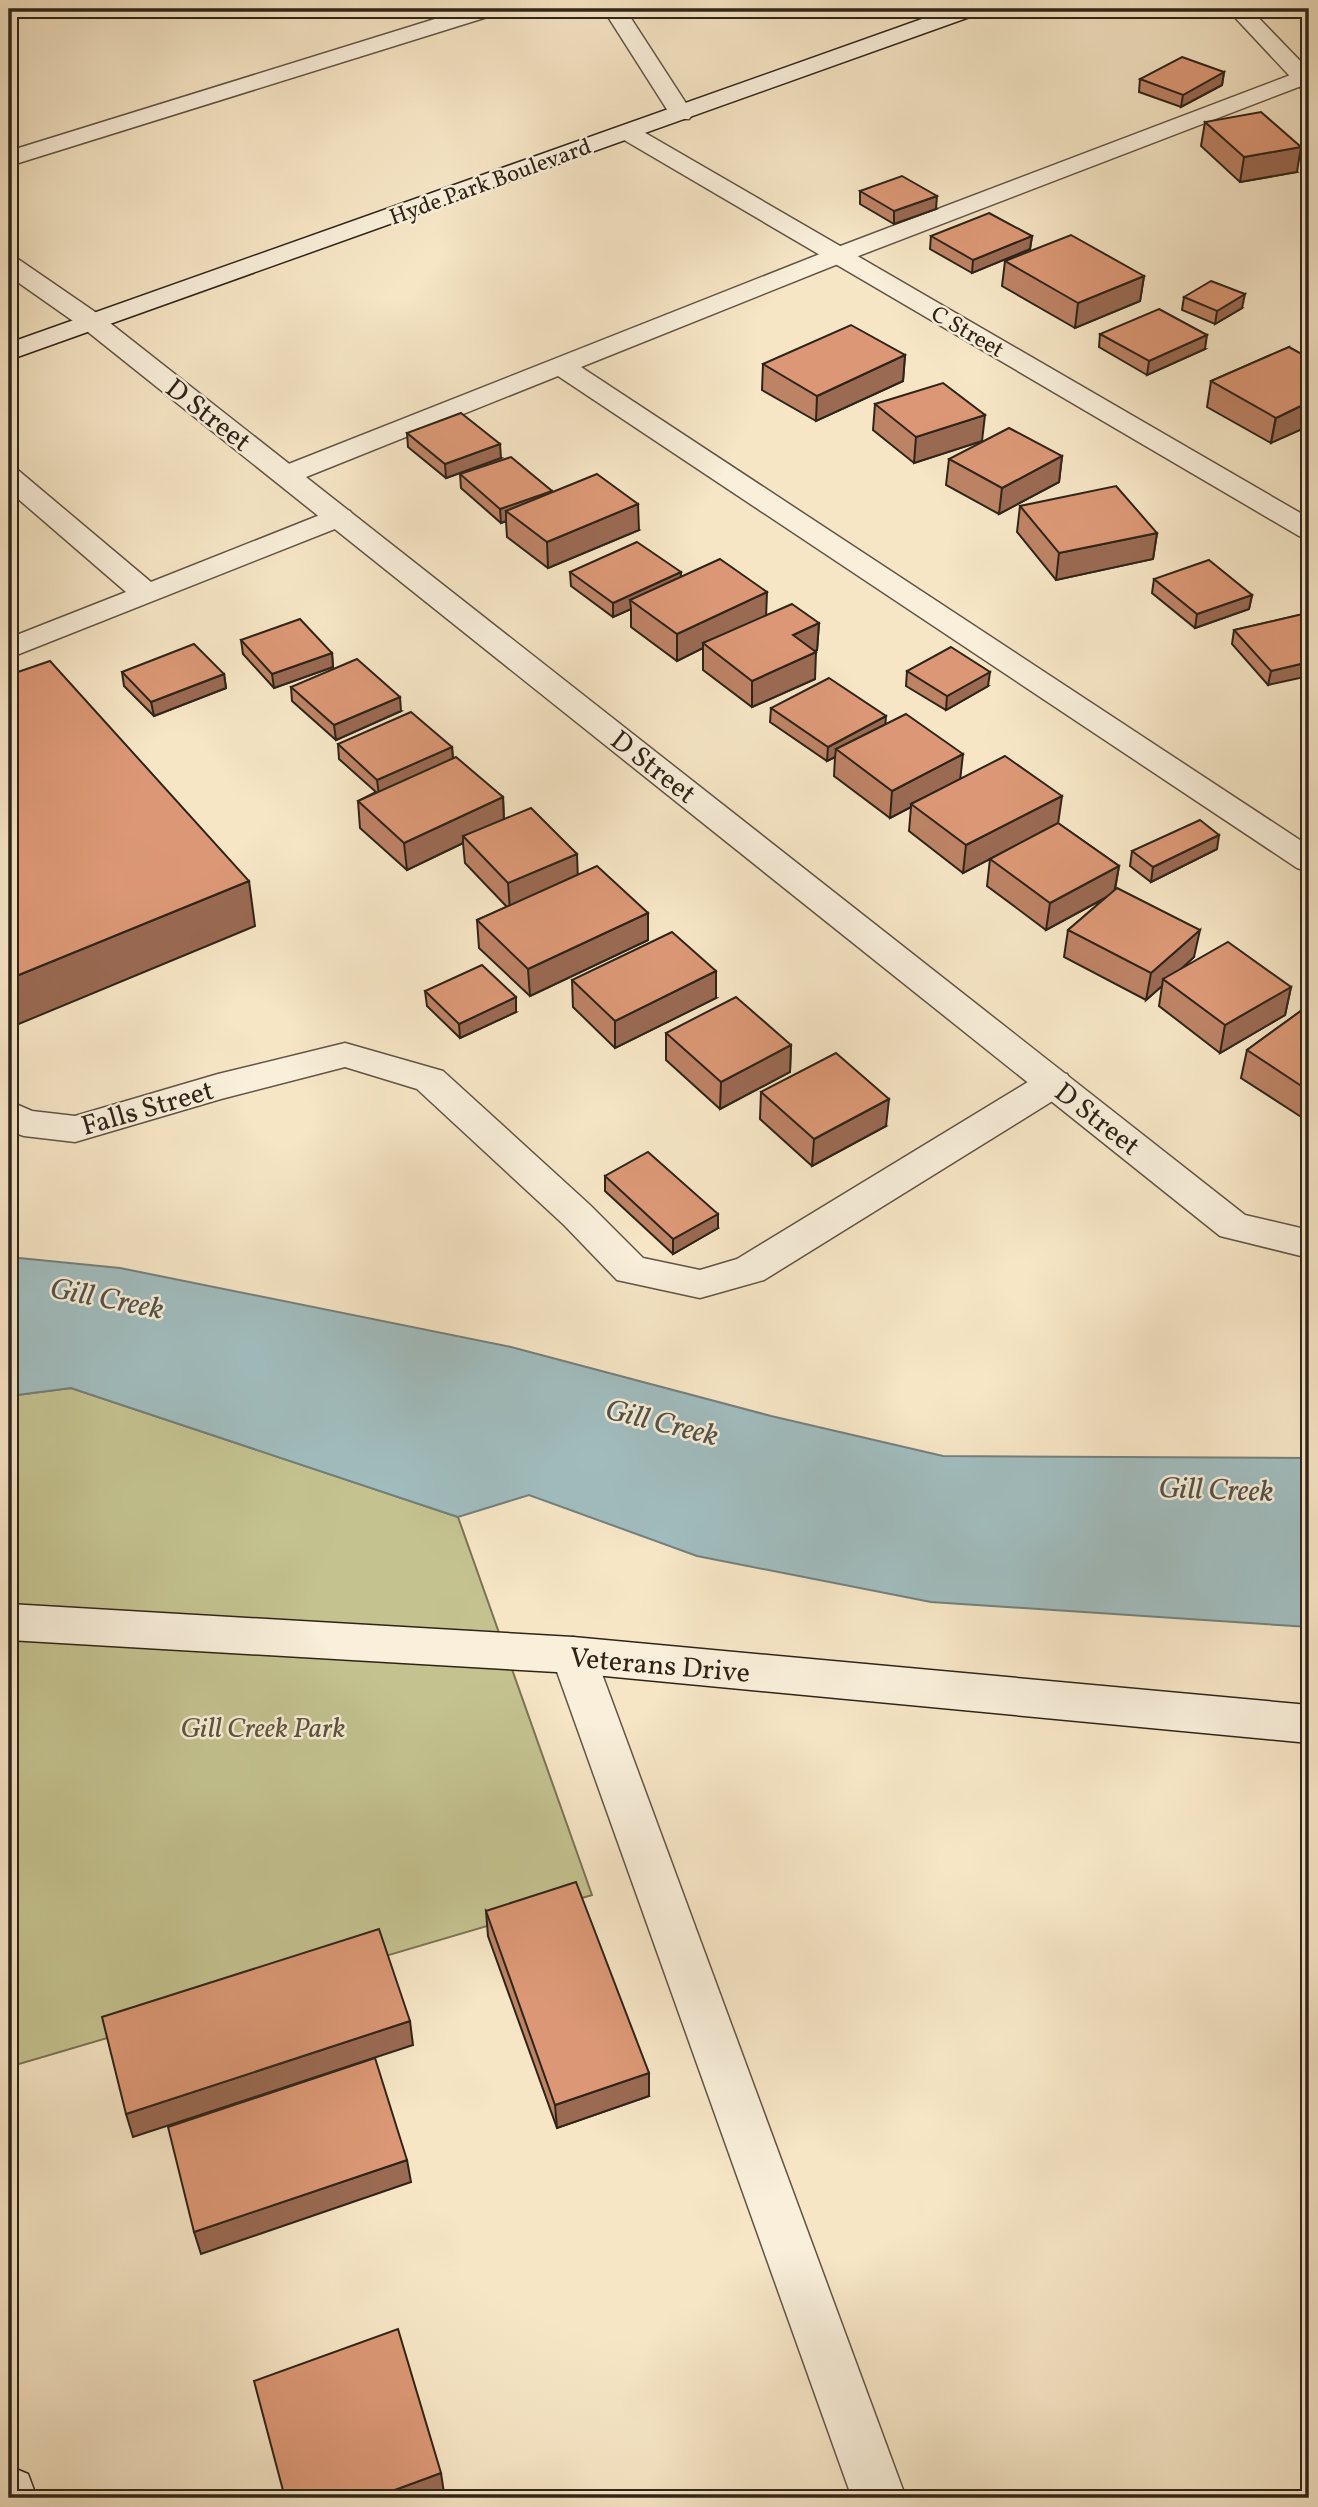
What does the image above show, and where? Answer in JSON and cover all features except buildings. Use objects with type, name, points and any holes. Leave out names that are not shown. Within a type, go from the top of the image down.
[{"type":"street","points":[[9,159],[489,9]]},
{"type":"street","points":[[614,9],[681,114]]},
{"type":"street","name":"Hyde Park Boulevard","points":[[9,352],[970,9]]},
{"type":"street","points":[[286,475],[839,255],[1307,78],[1238,9]]},
{"type":"street","name":"C Street","points":[[627,132],[1309,530]]},
{"type":"street","name":"D Street","points":[[9,264],[92,322],[1233,1226],[1309,1244]]},
{"type":"street","points":[[561,366],[1309,861]]},
{"type":"street","points":[[9,477],[147,594]]},
{"type":"street","points":[[9,649],[340,517]]},
{"type":"street","name":"Falls Street","points":[[9,1114],[24,1123],[75,1129],[218,1087],[345,1055],[430,1080],[577,1215],[631,1270],[700,1284],[750,1270],[1054,1083]]},
{"type":"street","name":"Veterans Drive","points":[[9,1622],[573,1655],[1309,1724]]},
{"type":"street","points":[[573,1655],[879,2498]]},
{"type":"green space","name":"Gill Creek Park","points":[[71,1388],[458,1517],[592,1895],[9,2067],[9,1396]]},
{"type":"water","name":"Gill Creek","points":[[9,1257],[120,1268],[511,1347],[771,1416],[943,1456],[1309,1458],[1309,1627],[931,1602],[697,1556],[529,1495],[458,1517],[71,1388],[9,1396]]}]
